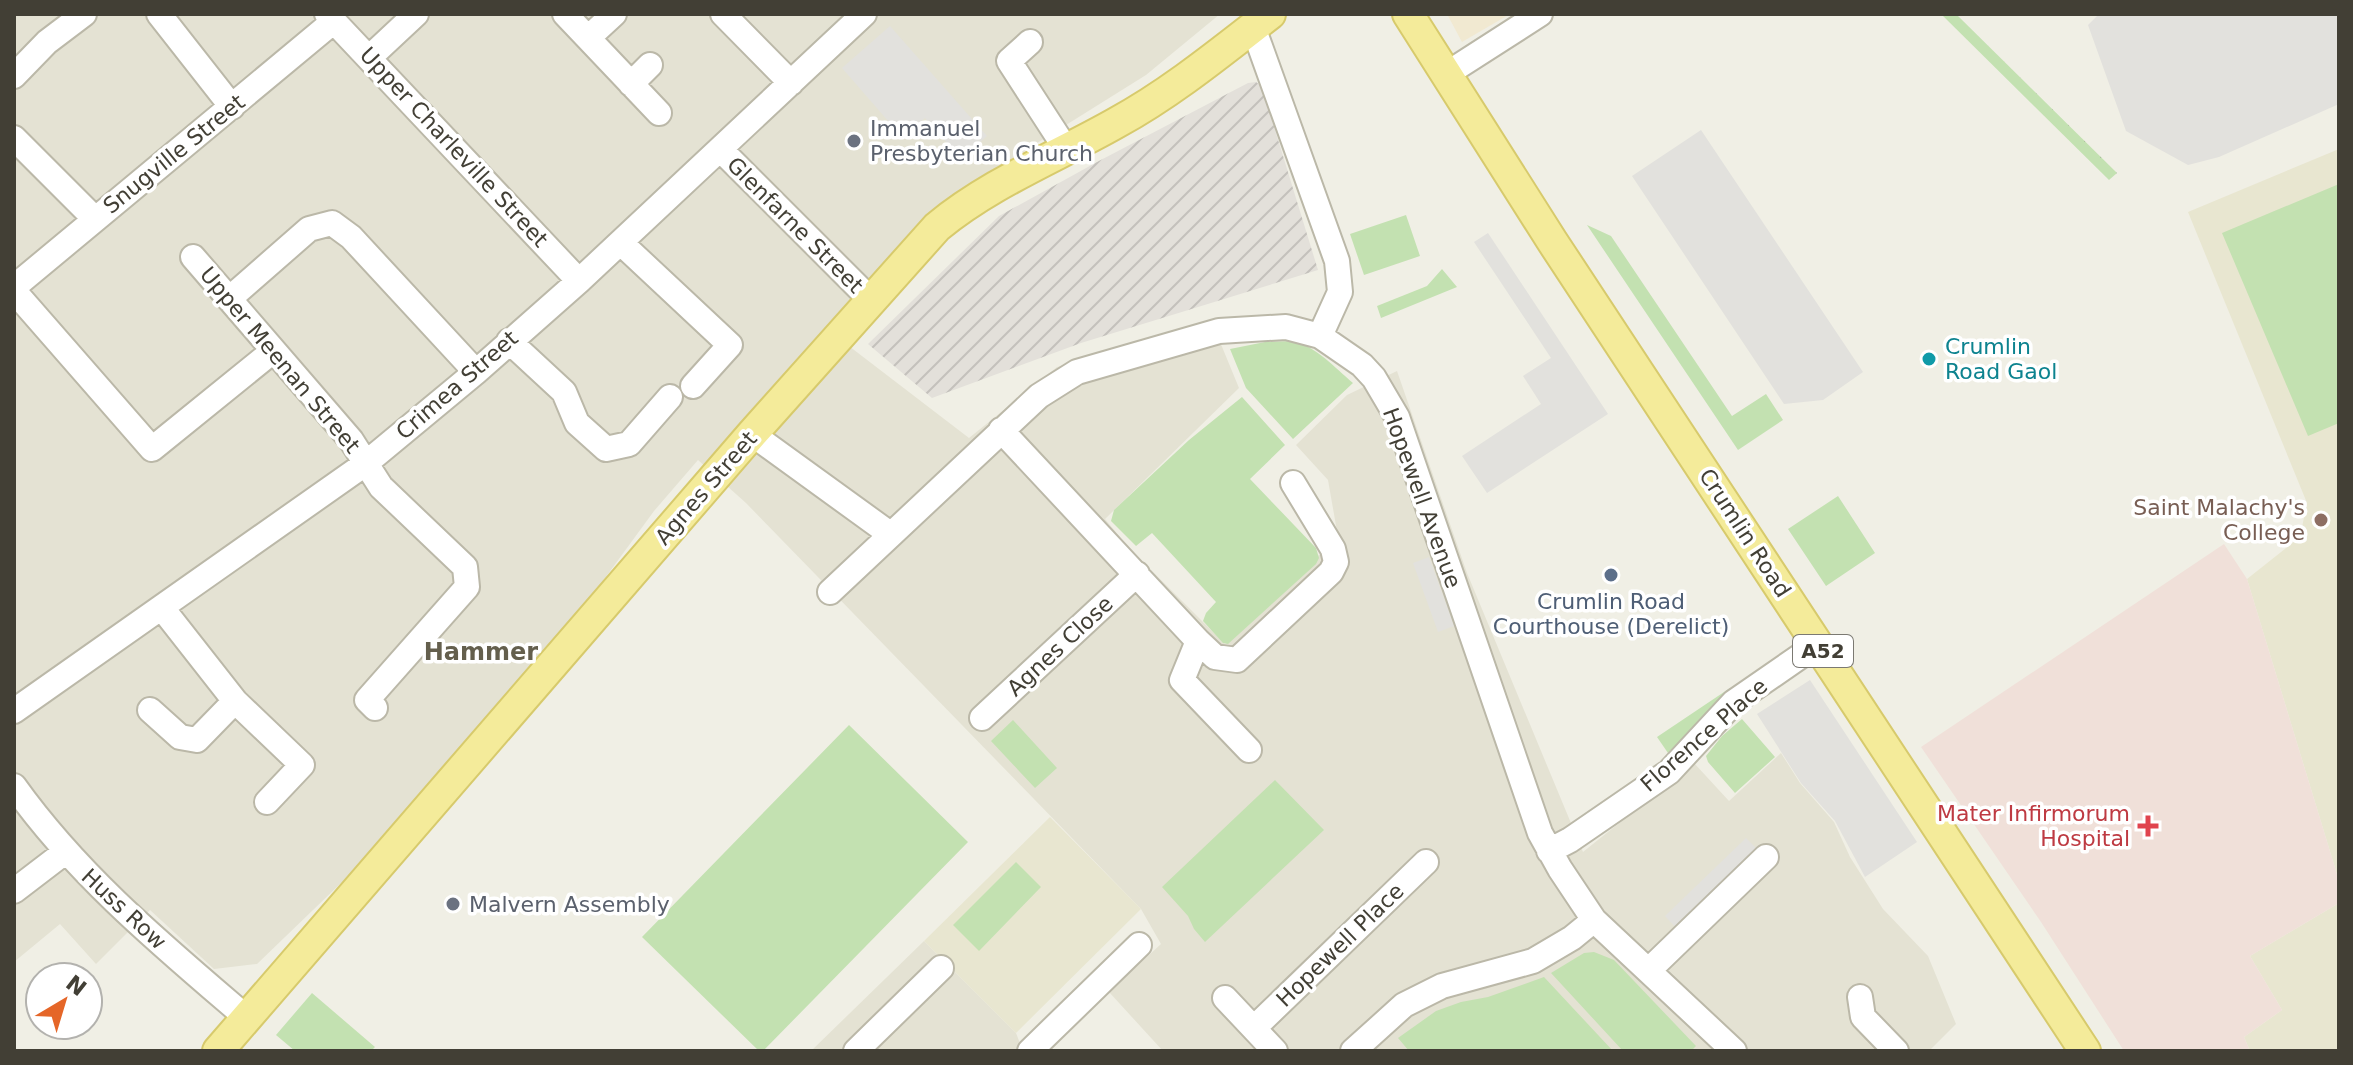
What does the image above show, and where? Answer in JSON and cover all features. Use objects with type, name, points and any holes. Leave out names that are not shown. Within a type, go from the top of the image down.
[{"type":"main road","name":"Crumlin Road","points":[[1408,14],[2085,1051]]},
{"type":"main road","name":"Agnes Street","points":[[218,1051],[752,434],[937,227],[954,213],[1141,107],[1196,71],[1262,20]]},
{"type":"street","points":[[14,76],[47,42],[84,14]]},
{"type":"street","points":[[159,14],[232,107]]},
{"type":"street","points":[[370,57],[416,14]]},
{"type":"street","points":[[565,14],[659,113]]},
{"type":"street","points":[[588,38],[614,14]]},
{"type":"street","points":[[723,14],[791,83]]},
{"type":"street","name":"Crimea Street","points":[[14,711],[365,464],[579,281],[864,14]]},
{"type":"street","points":[[1445,75],[1540,14]]},
{"type":"street","name":"Snugville Street","points":[[14,289],[232,107],[331,17]]},
{"type":"street","name":"Upper Charleville Street","points":[[331,17],[579,281]]},
{"type":"street","points":[[1262,20],[1337,261],[1340,292],[1320,336]]},
{"type":"street","points":[[1030,42],[1009,61],[1066,149]]},
{"type":"street","points":[[631,84],[650,65]]},
{"type":"street","points":[[14,138],[95,219]]},
{"type":"street","name":"Glenfarne Street","points":[[720,149],[871,300]]},
{"type":"street","points":[[229,299],[309,229],[332,223],[351,237],[476,372]]},
{"type":"street","points":[[621,243],[730,345],[693,386]]},
{"type":"street","name":"Upper Meenan Street","points":[[193,257],[351,440],[381,487],[465,567],[467,587],[367,700],[375,708]]},
{"type":"street","points":[[14,289],[152,449],[273,351]]},
{"type":"street","name":"Hopewell Avenue","points":[[830,592],[1039,396],[1077,372],[1219,331],[1286,327],[1320,336],[1362,365],[1374,378],[1397,417],[1481,668],[1549,851],[1594,920],[1734,1051]]},
{"type":"street","points":[[509,341],[564,392],[577,423],[606,449],[629,444],[670,397]]},
{"type":"street","points":[[1001,430],[1215,657],[1237,660],[1331,572],[1336,562],[1333,549],[1293,483]]},
{"type":"street","points":[[752,434],[890,534]]},
{"type":"street","name":"Agnes Close","points":[[982,718],[1137,574]]},
{"type":"street","points":[[162,608],[235,701],[302,765],[267,802]]},
{"type":"street","points":[[1198,641],[1182,680],[1249,750]]},
{"type":"street","name":"Florence Place","points":[[1549,851],[1669,772],[1734,702],[1818,644]]},
{"type":"street","points":[[150,710],[180,737],[197,740],[235,701]]},
{"type":"street","name":"Huss Row","points":[[14,786],[65,852],[128,915],[248,1019]]},
{"type":"street","points":[[14,891],[65,852]]},
{"type":"street","points":[[1649,970],[1766,857]]},
{"type":"street","name":"Hopewell Place","points":[[1254,1028],[1426,862]]},
{"type":"street","points":[[1353,1051],[1404,1005],[1442,986],[1533,961],[1572,938],[1594,920]]},
{"type":"street","points":[[1033,1050],[1139,945]]},
{"type":"street","points":[[856,1051],[941,968]]},
{"type":"street","points":[[1860,997],[1863,1017],[1896,1051]]},
{"type":"street","points":[[1225,998],[1275,1051]]},
{"type":"shaded area","points":[[14,14],[1220,14],[1146,75],[946,200],[828,330],[969,438],[1057,367],[1211,320],[1239,388],[1105,519],[1129,548],[1225,644],[1338,537],[1328,480],[1296,445],[1347,395],[1397,371],[1467,573],[1583,852],[1694,763],[1729,801],[1781,753],[1800,783],[1834,822],[1850,857],[1883,909],[1928,956],[1956,1024],[1929,1051],[1163,1051],[1109,992],[1161,944],[1141,909],[746,503],[698,460],[654,511],[480,749],[257,964],[214,969],[150,910],[99,961],[93,961],[60,924],[14,962]]},
{"type":"shaded area","points":[[1447,14],[1510,14],[1462,42]]},
{"type":"shaded area","points":[[2099,14],[2339,14],[2339,104],[2219,157],[2188,165],[2126,131],[2088,25]]},
{"type":"shaded area","points":[[890,26],[987,136],[961,159],[925,118],[902,137],[842,68]]},
{"type":"shaded area","points":[[1256,82],[1264,94],[1318,270],[1081,343],[932,398],[868,344],[999,216],[1248,83]]},
{"type":"shaded area","points":[[1701,130],[1863,372],[1823,400],[1784,404],[1632,176]]},
{"type":"shaded area","name":"Saint Malachy's College","points":[[2339,149],[2339,881],[2247,579],[2300,537],[2307,503],[2188,212]]},
{"type":"shaded area","points":[[1488,233],[1608,414],[1487,493],[1462,456],[1541,404],[1523,376],[1551,358],[1474,242]]},
{"type":"shaded area","name":"Mater Infirmorum Hospital","points":[[2224,544],[2247,579],[2339,881],[2339,903],[2250,956],[2282,1010],[2244,1037],[2250,1051],[2124,1051],[2041,922],[1921,747]]},
{"type":"shaded area","points":[[1429,557],[1454,626],[1438,632],[1413,563]]},
{"type":"shaded area","points":[[1810,680],[1917,842],[1865,877],[1835,821],[1801,783],[1757,714]]},
{"type":"shaded area","points":[[1050,817],[1141,909],[1016,1033],[924,941]]},
{"type":"shaded area","points":[[1746,838],[1759,851],[1677,929],[1665,916]]},
{"type":"shaded area","points":[[2339,903],[2339,1051],[2250,1051],[2244,1037],[2282,1010],[2250,956]]},
{"type":"shaded area","points":[[924,941],[1016,1033],[1023,1051],[811,1051]]},
{"type":"green space","points":[[1941,14],[1956,14],[2117,173],[2109,180]]},
{"type":"green space","points":[[2339,184],[2339,423],[2308,436],[2222,233]]},
{"type":"green space","points":[[1406,215],[1420,256],[1364,275],[1350,234]]},
{"type":"green space","points":[[1587,225],[1611,236],[1732,416],[1766,394],[1783,420],[1738,450]]},
{"type":"green space","points":[[1442,269],[1457,287],[1381,318],[1377,306],[1427,286]]},
{"type":"green space","points":[[1293,341],[1318,353],[1353,383],[1293,439],[1246,388],[1230,349],[1265,342]]},
{"type":"green space","points":[[1242,397],[1285,445],[1250,479],[1316,548],[1319,558],[1228,644],[1223,643],[1203,621],[1216,602],[1152,533],[1136,546],[1111,521],[1114,510],[1189,440]]},
{"type":"green space","points":[[1838,496],[1875,553],[1826,586],[1788,529]]},
{"type":"green space","points":[[1730,688],[1732,691],[1668,753],[1657,737]]},
{"type":"green space","points":[[1742,719],[1775,757],[1735,793],[1706,756],[1722,736]]},
{"type":"green space","points":[[1013,720],[1057,768],[1035,788],[991,741]]},
{"type":"green space","points":[[849,725],[968,842],[763,1051],[759,1051],[642,937]]},
{"type":"green space","points":[[1275,780],[1324,830],[1205,942],[1188,916],[1162,887]]},
{"type":"green space","points":[[1016,862],[1041,887],[979,951],[953,925]]},
{"type":"green space","points":[[1594,952],[1614,960],[1696,1046],[1691,1051],[1623,1051],[1551,973],[1584,953]]},
{"type":"green space","points":[[1544,977],[1613,1051],[1409,1051],[1398,1038],[1436,1011]]},
{"type":"green space","points":[[312,993],[375,1047],[371,1051],[295,1051],[276,1035]]},
{"type":"place","name":"Immanuel Presbyterian Church","points":[[854,141]]},
{"type":"place","name":"Crumlin Road Gaol","points":[[1929,359]]},
{"type":"place","name":"Saint Malachy's College","points":[[2321,520]]},
{"type":"place","name":"Crumlin Road Courthouse (Derelict)","points":[[1611,575]]},
{"type":"place","name":"Mater Infirmorum Hospital","points":[[2148,826]]},
{"type":"place","name":"Malvern Assembly","points":[[453,904]]},
{"type":"district","name":"Hammer","points":[[481,652]]}]
